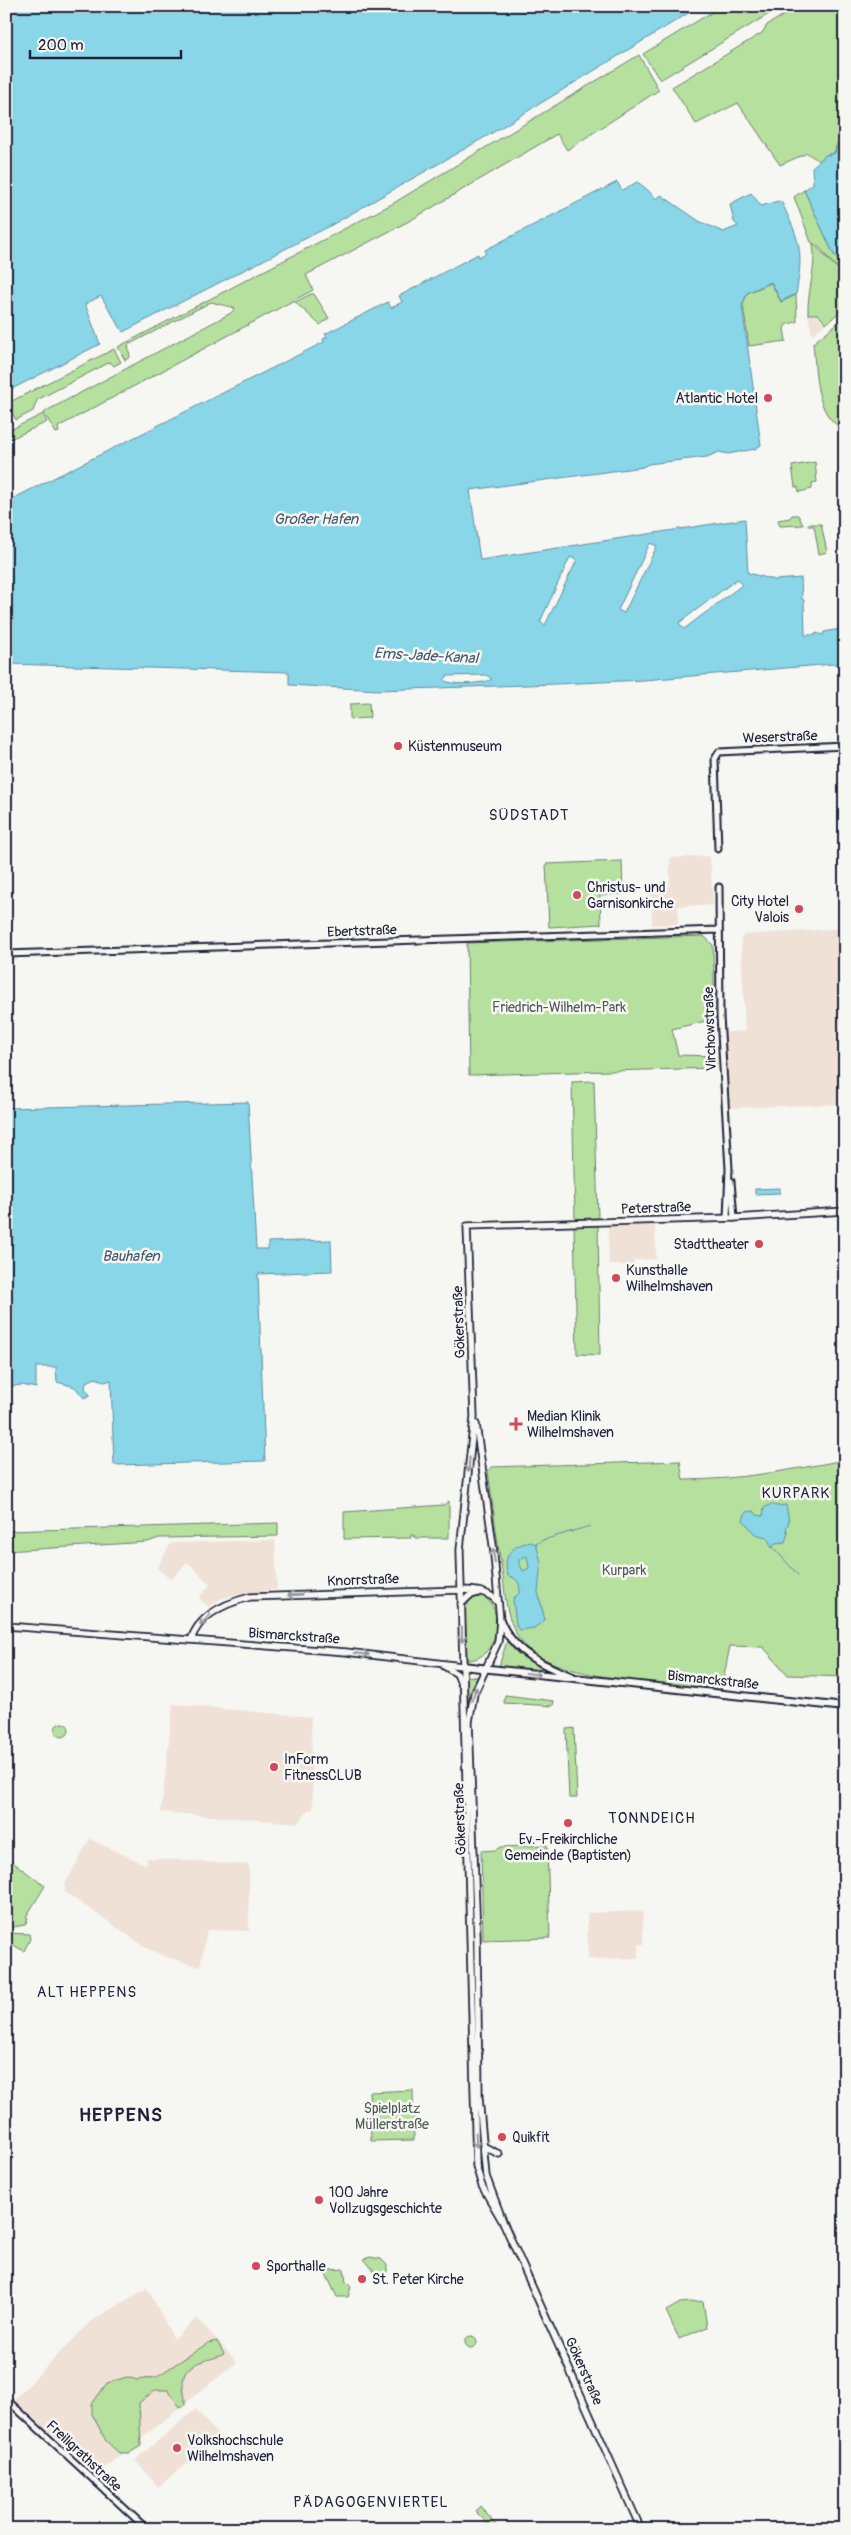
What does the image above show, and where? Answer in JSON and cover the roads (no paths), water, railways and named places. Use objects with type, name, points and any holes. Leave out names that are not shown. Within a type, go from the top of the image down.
[{"type":"main road","name":"Peterstraße","points":[[467,1226],[731,1218],[845,1211]]},
{"type":"main road","name":"Gökerstraße","points":[[467,1226],[474,1417],[500,1605],[498,1642],[474,1694],[469,1722],[477,1936],[479,2096],[486,2176],[504,2224],[641,2529]]},
{"type":"main road","name":"Gökerstraße","points":[[474,1417],[460,1540],[476,2166],[482,2186],[504,2224]]},
{"type":"main road","name":"Knorrstraße","points":[[191,1640],[201,1623],[223,1604],[250,1597],[461,1590],[482,1592]]},
{"type":"main road","points":[[461,1604],[471,1595],[482,1592],[494,1597],[500,1605]]},
{"type":"main road","name":"Bismarckstraße","points":[[500,1620],[509,1638],[523,1653],[579,1679]]},
{"type":"main road","name":"Bismarckstraße","points":[[6,1626],[352,1653],[443,1665],[845,1707]]},
{"type":"main road","points":[[443,1665],[457,1674],[463,1688]]},
{"type":"main road","points":[[483,2146],[499,2154]]},
{"type":"street","name":"Weserstraße","points":[[718,849],[716,755],[728,750],[845,746]]},
{"type":"street","name":"Virchowstraße","points":[[719,887],[722,1064],[731,1218]]},
{"type":"street","name":"Ebertstraße","points":[[6,954],[719,930]]},
{"type":"street","name":"Freiligrathstraße","points":[[6,2399],[147,2529]]},
{"type":"water","points":[[6,6],[700,6],[487,136],[328,227],[123,332],[101,296],[85,304],[100,344],[6,392]]},
{"type":"water","points":[[845,140],[845,264],[834,255],[804,190],[813,184],[812,167],[826,155],[835,153],[837,144]]},
{"type":"water","name":"Großer Hafen","points":[[617,182],[622,190],[637,182],[657,199],[661,195],[699,221],[723,232],[738,226],[734,222],[730,204],[751,193],[761,206],[778,201],[782,203],[793,227],[799,247],[800,267],[796,294],[781,301],[771,282],[747,293],[742,306],[761,445],[755,449],[728,454],[719,452],[707,457],[648,464],[643,467],[470,490],[480,560],[745,519],[748,573],[775,580],[801,578],[805,635],[816,635],[816,633],[823,635],[824,632],[845,628],[845,663],[644,680],[379,690],[289,685],[289,672],[6,664],[6,502],[324,342],[323,339],[327,337],[325,334],[388,302],[391,308],[402,302],[399,296],[478,254],[479,257],[486,253],[485,250]],"holes":[[[650,543],[657,546],[624,613],[618,610]],[[570,557],[577,560],[545,625],[540,622]],[[737,579],[742,585],[684,629],[679,623]],[[486,675],[492,679],[460,684],[444,680],[448,676]]]},
{"type":"water","name":"Bauhafen","points":[[248,1102],[256,1249],[268,1249],[268,1242],[331,1240],[332,1271],[258,1274],[265,1461],[114,1465],[111,1380],[105,1382],[96,1378],[86,1382],[85,1388],[90,1395],[84,1398],[75,1387],[57,1382],[56,1367],[36,1367],[36,1388],[22,1385],[6,1387],[6,1108]]},
{"type":"water","points":[[780,1188],[780,1193],[755,1194],[755,1189]]},
{"type":"water","points":[[771,1504],[776,1506],[786,1505],[789,1521],[785,1542],[775,1543],[772,1548],[767,1537],[755,1534],[743,1520],[746,1512],[754,1511],[757,1515],[763,1516],[764,1508]]},
{"type":"water","points":[[531,1542],[536,1544],[541,1562],[538,1592],[545,1620],[534,1628],[519,1630],[516,1625],[513,1599],[520,1592],[519,1586],[516,1579],[508,1576],[506,1563],[507,1557],[513,1549]],"holes":[[[527,1556],[529,1568],[523,1571],[519,1559]]]},
{"type":"waterway","points":[[536,1544],[543,1540],[590,1526]]},
{"type":"waterway","points":[[773,1547],[798,1575]]},
{"type":"place","name":"Atlantic Hotel","points":[[768,398]]},
{"type":"place","name":"Küstenmuseum","points":[[398,746]]},
{"type":"place","name":"Christus- und Garnisonkirche","points":[[577,895]]},
{"type":"place","name":"City Hotel Valois","points":[[799,909]]},
{"type":"place","name":"Stadttheater","points":[[759,1244]]},
{"type":"place","name":"Kunsthalle Wilhelmshaven","points":[[616,1278]]},
{"type":"place","name":"Median Klinik Wilhelmshaven","points":[[516,1424]]},
{"type":"place","name":"InForm FitnessCLUB","points":[[274,1767]]},
{"type":"place","name":"Ev.-Freikirchliche Gemeinde (Baptisten)","points":[[568,1823]]},
{"type":"place","name":"Quikfit","points":[[502,2137]]},
{"type":"place","name":"100 Jahre Vollzugsgeschichte","points":[[319,2200]]},
{"type":"place","name":"Sporthalle","points":[[256,2266]]},
{"type":"place","name":"St. Peter Kirche","points":[[362,2279]]},
{"type":"place","name":"Volkshochschule Wilhelmshaven","points":[[177,2448]]},
{"type":"district","name":"SÜDSTADT","points":[[529,815]]},
{"type":"district","name":"KURPARK","points":[[796,1493]]},
{"type":"district","name":"TONNDEICH","points":[[652,1818]]},
{"type":"district","name":"ALT HEPPENS","points":[[87,1992]]},
{"type":"district","name":"HEPPENS","points":[[121,2115]]},
{"type":"district","name":"PÄDAGOGENVIERTEL","points":[[371,2502]]},
{"type":"water label","name":"Ems-Jade-Kanal","points":[[426,656]]},
{"type":"park label","name":"Friedrich-Wilhelm-Park","points":[[559,1007]]},
{"type":"park label","name":"Kurpark","points":[[624,1570]]},
{"type":"park label","name":"Spielplatz Müllerstraße","points":[[392,2116]]}]
